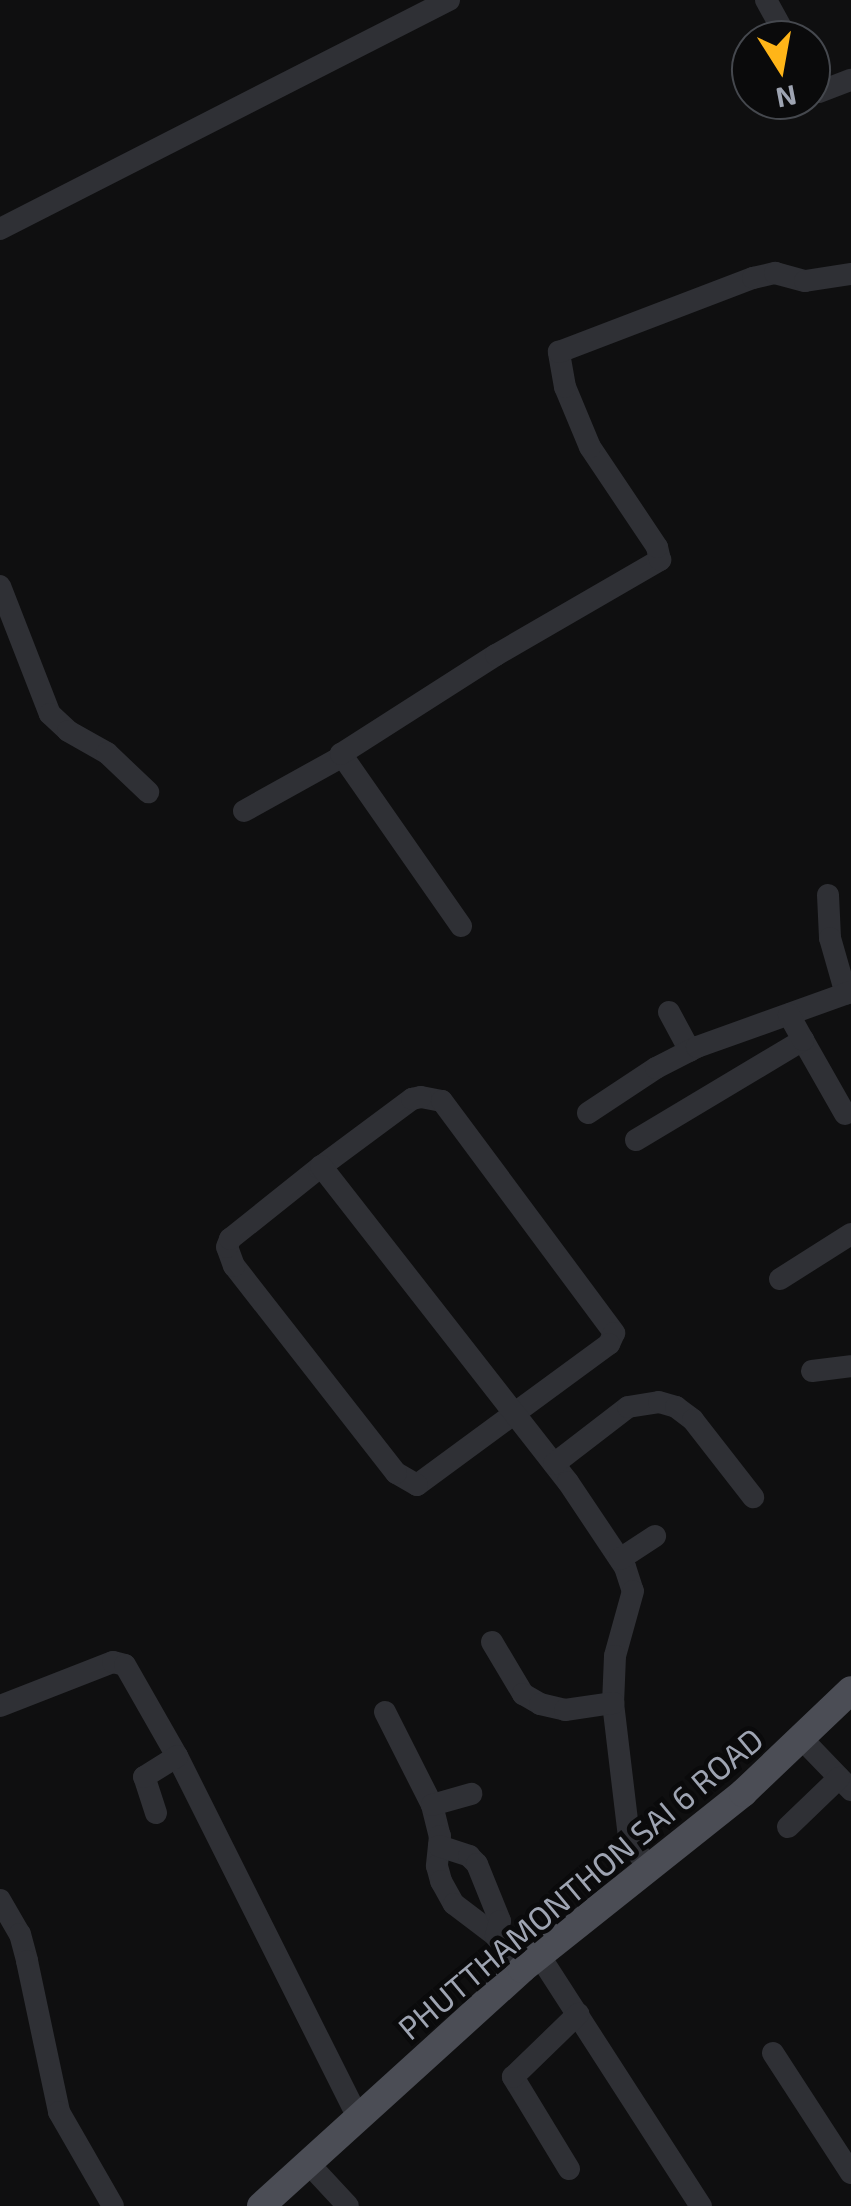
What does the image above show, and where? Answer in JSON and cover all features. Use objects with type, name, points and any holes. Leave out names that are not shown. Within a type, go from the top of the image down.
[{"type":"main road","name":"PHUTTHAMONTHON SAI 6 ROAD","points":[[261,2206],[530,1962],[802,1739],[851,1690]]},
{"type":"street","points":[[0,230],[449,0]]},
{"type":"street","points":[[244,811],[342,757],[346,750],[496,654],[660,560],[657,547],[590,447],[565,387],[559,352],[753,278],[776,274],[805,281],[851,274]]},
{"type":"street","points":[[0,586],[50,714],[68,731],[107,753],[148,792]]},
{"type":"street","points":[[342,757],[461,926]]},
{"type":"street","points":[[588,1113],[690,1050],[849,993],[830,938],[828,895]]},
{"type":"street","points":[[669,1012],[690,1050]]},
{"type":"street","points":[[789,1015],[844,1114]]},
{"type":"street","points":[[636,1140],[803,1040]]},
{"type":"street","points":[[412,1099],[442,1101],[612,1326],[609,1344],[431,1479],[407,1483],[234,1266],[227,1247],[230,1239],[321,1166],[412,1099]]},
{"type":"street","points":[[321,1166],[554,1464],[620,1559],[633,1591],[614,1656],[613,1702],[630,1838],[648,1868]]},
{"type":"street","points":[[780,1280],[851,1234]]},
{"type":"street","points":[[812,1371],[851,1366]]},
{"type":"street","points":[[554,1464],[628,1407],[659,1402],[676,1407],[693,1420],[753,1497]]},
{"type":"street","points":[[620,1559],[655,1536]]},
{"type":"street","points":[[492,1642],[524,1694],[540,1704],[565,1710],[613,1702]]},
{"type":"street","points":[[0,1706],[119,1662],[177,1756],[358,2119]]},
{"type":"street","points":[[385,1712],[432,1805],[439,1846],[437,1866],[454,1904],[530,1962],[578,2014],[700,2206]]},
{"type":"street","points":[[788,1827],[845,1784],[802,1739]]},
{"type":"street","points":[[156,1813],[144,1777],[177,1756]]},
{"type":"street","points":[[432,1805],[472,1794]]},
{"type":"street","points":[[439,1846],[469,1856],[476,1864],[500,1921],[496,1936]]},
{"type":"street","points":[[0,1900],[20,1934],[59,2112],[113,2206]]},
{"type":"street","points":[[569,2169],[513,2077],[578,2014]]},
{"type":"street","points":[[773,2053],[851,2173]]},
{"type":"street","points":[[308,2164],[347,2206]]}]
